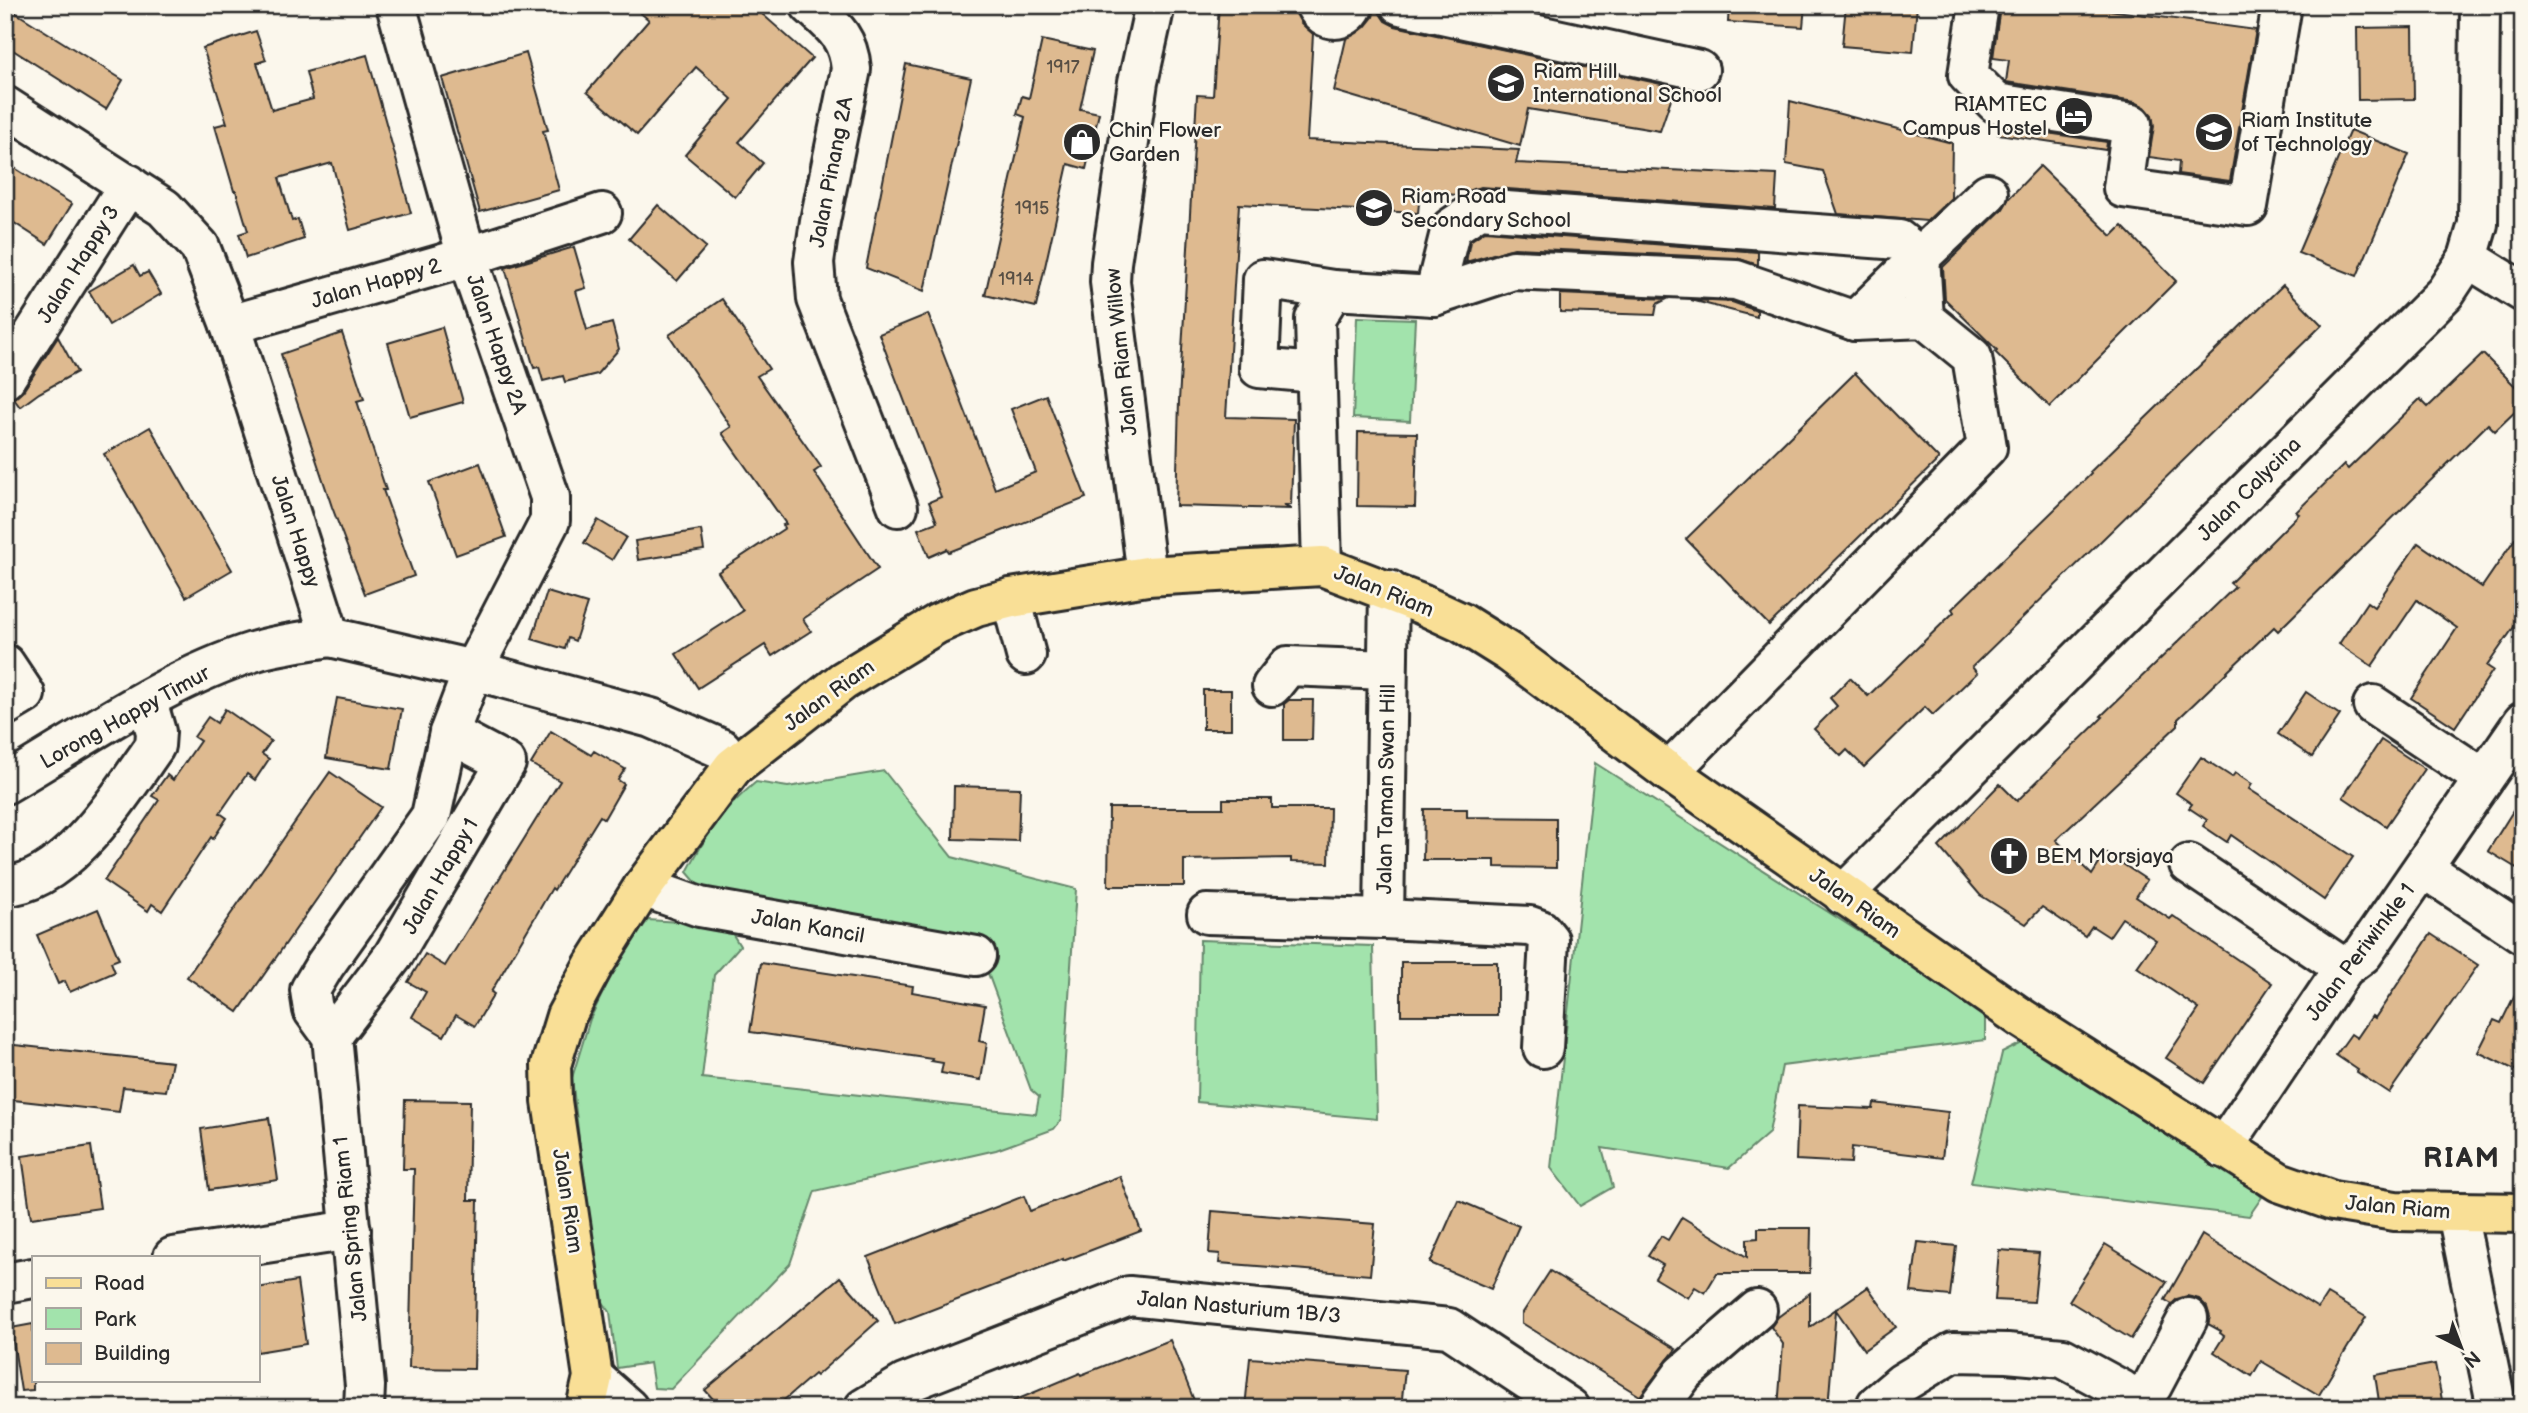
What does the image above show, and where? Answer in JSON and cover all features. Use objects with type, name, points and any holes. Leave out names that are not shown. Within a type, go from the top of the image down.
[{"type":"main road","name":"Jalan Riam","points":[[589,1392],[552,1101],[551,1065],[566,1016],[593,966],[643,887],[733,767],[843,681],[937,624],[976,607],[1011,598],[1147,576],[1322,566],[1389,590],[1462,623],[1510,653],[1669,772],[2052,1039],[2279,1182],[2333,1201],[2395,1211],[2523,1213]]},
{"type":"street","name":"Jalan Happy 2A","points":[[396,5],[467,257],[550,497],[550,522],[472,670]]},
{"type":"street","name":"Jalan Pinang 2A","points":[[810,5],[840,33],[849,50],[851,69],[820,221],[814,262],[817,299],[898,507]]},
{"type":"street","name":"Jalan Riam Willow","points":[[1147,576],[1110,282],[1138,82],[1155,5]]},
{"type":"street","points":[[1315,5],[1321,15],[1333,20],[1345,17],[1353,5]]},
{"type":"street","points":[[1400,5],[1699,70]]},
{"type":"street","points":[[1979,5],[1968,75],[1996,103],[2132,124],[2123,188],[2248,206],[2282,5]]},
{"type":"street","name":"Jalan Calycina","points":[[1843,895],[2445,293],[2468,258],[2478,224],[2480,5]]},
{"type":"street","name":"Jalan Happy","points":[[5,106],[164,208],[200,247],[229,325],[330,637]]},
{"type":"street","name":"Jalan Happy 3","points":[[5,379],[129,184]]},
{"type":"street","points":[[1855,321],[1988,193]]},
{"type":"street","points":[[1434,296],[1451,228],[1479,209],[1899,240],[1920,257],[1924,318]]},
{"type":"street","name":"Jalan Happy 2","points":[[229,325],[467,257],[602,213]]},
{"type":"street","points":[[2468,258],[2523,292]]},
{"type":"street","points":[[1316,373],[1259,368],[1263,279],[1333,290],[1434,296],[1513,270],[1736,279],[1855,321],[1924,318],[1972,357],[1987,447],[1669,772]]},
{"type":"street","points":[[1322,566],[1315,319],[1333,290]]},
{"type":"street","name":"Jalan Taman Swan Hill","points":[[1389,590],[1384,919],[1530,926],[1541,930],[1549,940],[1543,1048]]},
{"type":"street","points":[[1011,598],[1026,655]]},
{"type":"street","points":[[330,637],[472,670],[651,718],[722,749],[733,767]]},
{"type":"street","name":"Lorong Happy Timur","points":[[5,784],[200,673],[257,650],[330,637]]},
{"type":"street","points":[[5,664],[25,694],[5,706]]},
{"type":"street","points":[[1272,685],[1288,666],[1387,670]]},
{"type":"street","name":"Jalan Happy 1","points":[[449,733],[506,763],[393,956],[332,1043],[313,1010],[310,990],[430,816],[449,733],[472,670]]},
{"type":"street","points":[[5,886],[19,885],[57,866],[88,836],[155,746],[156,732],[147,701]]},
{"type":"street","points":[[2373,705],[2483,778]]},
{"type":"street","name":"Jalan Periwinkle 1","points":[[2223,1148],[2344,968],[2363,954],[2523,722]]},
{"type":"street","points":[[2189,864],[2344,968]]},
{"type":"street","points":[[2423,868],[2523,934]]},
{"type":"street","name":"Jalan Kancil","points":[[643,887],[700,906],[976,956]]},
{"type":"street","points":[[1206,914],[1384,919]]},
{"type":"street","name":"Jalan Spring Riam 1","points":[[332,1043],[365,1385],[364,1408]]},
{"type":"street","points":[[2457,1213],[2497,1408]]},
{"type":"street","points":[[180,1256],[351,1230]]},
{"type":"street","points":[[5,1283],[32,1278]]},
{"type":"street","name":"Jalan Nasturium 1B/3","points":[[864,1408],[904,1384],[1129,1296],[1449,1328],[1570,1408]]},
{"type":"street","points":[[1658,1408],[1683,1374],[1757,1310]]},
{"type":"street","points":[[1877,1408],[1877,1404],[1902,1383],[1953,1352],[2063,1358],[2122,1390],[2130,1406],[2152,1386],[2188,1318]]},
{"type":"street","points":[[589,1392],[628,1408]]},
{"type":"green space","points":[[1357,317],[1415,319],[1410,421],[1353,418]]},
{"type":"green space","points":[[1595,763],[1985,1012],[1985,1040],[1782,1066],[1769,1133],[1729,1168],[1602,1148],[1613,1187],[1580,1206],[1551,1168]]},
{"type":"green space","points":[[884,771],[952,857],[1076,889],[1061,1120],[1054,1129],[996,1150],[815,1191],[790,1264],[671,1389],[654,1388],[650,1363],[617,1368],[610,1312],[597,1294],[572,1078],[590,1019],[618,961],[648,920],[727,925],[740,946],[714,975],[702,1078],[1036,1114],[1039,1097],[1031,1090],[975,938],[717,895],[699,886],[687,872],[716,823],[756,782],[788,787]]},
{"type":"green space","points":[[1200,940],[1373,946],[1377,1119],[1197,1102]]},
{"type":"green space","points":[[2022,1043],[2219,1159],[2262,1197],[2249,1216],[1971,1183],[2002,1053]]},
{"type":"building","points":[[631,5],[752,5],[812,58],[739,142],[763,163],[735,197],[685,155],[732,99],[696,67],[637,135],[587,92],[649,20]]},
{"type":"building","name":"Riam Road Secondary School","points":[[1219,5],[1293,6],[1301,23],[1313,34],[1307,140],[1519,150],[1516,163],[1777,175],[1775,209],[1481,187],[1460,195],[1420,193],[1418,213],[1239,204],[1226,417],[1294,419],[1291,505],[1283,505],[1291,509],[1176,506],[1179,401],[1197,95],[1213,96]]},
{"type":"building","name":"Riam Hill International School","points":[[1376,5],[1379,5],[1379,12],[1385,21],[1395,26],[1675,87],[1660,131],[1528,109],[1520,146],[1334,91],[1346,39],[1365,27],[1373,17]]},
{"type":"building","points":[[1729,5],[1805,5],[1803,27],[1728,22]]},
{"type":"building","points":[[1846,5],[1917,5],[1913,52],[1842,46]]},
{"type":"building","name":"Riam Institute of Technology","points":[[2000,5],[2072,5],[2256,30],[2230,181],[2178,174],[2179,161],[2149,157],[2154,126],[2152,115],[2145,107],[2135,102],[2006,82],[2009,60],[1993,58]]},
{"type":"building","points":[[5,6],[123,80],[106,109],[5,45]]},
{"type":"building","points":[[2413,27],[2414,99],[2358,100],[2357,28]]},
{"type":"building","points":[[256,31],[266,60],[257,63],[272,110],[313,99],[306,72],[367,55],[411,213],[350,230],[332,163],[279,178],[292,221],[298,219],[304,239],[246,258],[239,234],[248,231],[215,126],[227,123],[203,48]]},
{"type":"building","points":[[1042,40],[1093,51],[1080,109],[1099,113],[1086,169],[1068,164],[1036,307],[985,295],[1025,117],[1017,114],[1022,96],[1029,98]]},
{"type":"building","points":[[526,53],[548,130],[543,131],[559,190],[480,212],[442,78]]},
{"type":"building","points":[[906,64],[971,78],[924,291],[866,268]]},
{"type":"building","points":[[1790,101],[1952,143],[1951,198],[1927,221],[1838,214],[1823,171],[1786,164]]},
{"type":"building","points":[[2000,126],[2107,142],[2106,150],[1998,134]]},
{"type":"building","points":[[2350,130],[2409,154],[2357,276],[2298,253]]},
{"type":"building","points":[[2040,166],[2112,236],[2122,226],[2176,281],[2050,407],[1945,299],[1943,267],[2003,209],[2009,198]]},
{"type":"building","points":[[13,167],[72,204],[47,244],[5,217],[5,180]]},
{"type":"building","points":[[658,205],[706,247],[677,281],[629,239]]},
{"type":"building","points":[[1485,231],[1758,252],[1758,265],[1737,258],[1514,248],[1466,262],[1470,241]]},
{"type":"building","points":[[574,247],[586,288],[576,291],[587,330],[612,323],[619,349],[597,374],[565,382],[563,376],[543,381],[539,367],[534,368],[505,268]]},
{"type":"building","points":[[134,265],[140,276],[148,272],[161,294],[109,325],[89,291]]},
{"type":"building","points":[[2283,285],[2322,325],[1972,667],[1977,673],[1933,715],[1925,707],[1864,767],[1847,750],[1841,756],[1814,729],[1837,706],[1830,698],[1850,678],[1868,696],[1954,612],[1952,609],[2091,474],[2090,472]]},
{"type":"building","points":[[1560,294],[1667,299],[1657,304],[1655,315],[1560,312]]},
{"type":"building","points":[[722,299],[769,369],[757,376],[821,467],[814,472],[878,569],[803,619],[811,631],[772,656],[765,645],[698,688],[676,654],[743,611],[718,572],[785,528],[783,525],[786,524],[722,433],[731,427],[669,335]]},
{"type":"building","points":[[1691,300],[1732,302],[1757,311],[1757,317]]},
{"type":"building","points":[[928,314],[995,489],[1036,472],[1011,409],[1046,395],[1086,498],[949,552],[947,549],[929,557],[918,529],[937,522],[929,502],[941,497],[879,334]]},
{"type":"building","points":[[442,327],[463,402],[410,417],[388,343]]},
{"type":"building","points":[[342,333],[364,399],[357,401],[386,490],[383,490],[414,576],[365,594],[332,507],[281,354]]},
{"type":"building","points":[[58,337],[77,372],[20,407],[14,399],[23,391]]},
{"type":"building","points":[[2483,354],[2523,394],[2523,404],[2495,431],[2488,424],[2278,631],[2274,627],[2178,719],[2178,725],[2056,840],[2092,875],[2106,853],[2147,880],[2136,897],[2170,919],[2173,916],[2272,983],[2204,1083],[2166,1058],[2199,1009],[2137,967],[2156,940],[2122,918],[2109,937],[2092,926],[2085,936],[2042,907],[2026,924],[1980,895],[1939,847],[2000,784],[2017,801],[2235,587],[2230,583],[2344,465],[2348,469],[2420,399],[2428,407]]},
{"type":"building","points":[[1855,373],[1939,459],[1769,625],[1686,539]]},
{"type":"building","points":[[150,427],[232,570],[186,597],[104,454]]},
{"type":"building","points":[[1358,432],[1417,433],[1415,507],[1357,506]]},
{"type":"building","points":[[480,463],[506,537],[456,555],[429,482]]},
{"type":"building","points":[[598,520],[626,537],[612,560],[584,543]]},
{"type":"building","points":[[2523,527],[2523,614],[2487,666],[2493,670],[2455,727],[2411,698],[2457,628],[2417,600],[2372,666],[2339,644],[2367,602],[2374,607],[2418,543],[2482,587]]},
{"type":"building","points":[[701,530],[704,550],[638,560],[635,541]]},
{"type":"building","points":[[547,592],[587,604],[575,641],[568,638],[565,649],[532,639]]},
{"type":"building","points":[[1203,690],[1231,690],[1231,729],[1203,729]]},
{"type":"building","points":[[2306,692],[2340,715],[2312,757],[2278,734]]},
{"type":"building","points":[[337,698],[402,709],[391,769],[326,758]]},
{"type":"building","points":[[1289,700],[1313,700],[1312,740],[1284,740],[1284,704]]},
{"type":"building","points":[[225,709],[271,741],[262,754],[269,759],[255,780],[247,774],[220,813],[227,818],[213,839],[211,837],[162,911],[152,904],[148,911],[104,881],[159,800],[152,796],[167,775],[173,780],[200,741],[194,737],[208,717],[217,723]]},
{"type":"building","points":[[551,731],[591,755],[594,751],[625,769],[618,780],[624,784],[604,819],[600,816],[554,890],[552,888],[491,992],[494,994],[475,1026],[456,1015],[444,1036],[412,1017],[426,992],[408,982],[425,954],[445,966],[560,781],[531,764]]},
{"type":"building","points":[[2381,740],[2425,769],[2386,826],[2343,797]]},
{"type":"building","points":[[2201,757],[2232,777],[2235,773],[2252,784],[2249,789],[2353,857],[2324,900],[2231,835],[2227,842],[2203,826],[2207,820],[2189,808],[2192,804],[2176,793]]},
{"type":"building","points":[[330,772],[381,807],[238,1012],[187,977]]},
{"type":"building","points":[[954,786],[1020,788],[1018,841],[953,839]]},
{"type":"building","points":[[2523,795],[2523,872],[2488,851]]},
{"type":"building","points":[[1223,799],[1272,799],[1272,808],[1330,808],[1329,863],[1291,862],[1291,858],[1184,860],[1184,886],[1108,886],[1109,808],[1223,808]]},
{"type":"building","points":[[1424,809],[1467,809],[1467,817],[1556,818],[1556,868],[1495,867],[1495,860],[1423,860]]},
{"type":"building","points":[[98,909],[119,959],[111,962],[115,972],[70,992],[65,981],[58,984],[37,935]]},
{"type":"building","points":[[2431,934],[2478,965],[2389,1093],[2336,1055],[2351,1034],[2357,1038],[2372,1016],[2375,1018]]},
{"type":"building","points":[[1401,962],[1497,962],[1497,1015],[1401,1015]]},
{"type":"building","points":[[761,963],[913,986],[912,992],[985,1005],[979,1041],[987,1043],[981,1080],[941,1073],[943,1063],[931,1061],[932,1059],[750,1032]]},
{"type":"building","points":[[2523,978],[2523,1074],[2478,1052],[2494,1020],[2501,1023]]},
{"type":"building","points":[[5,1044],[172,1062],[166,1091],[123,1087],[119,1112],[5,1099]]},
{"type":"building","points":[[405,1100],[470,1101],[468,1200],[478,1200],[474,1369],[409,1368],[414,1169],[403,1169]]},
{"type":"building","points":[[1874,1103],[1948,1112],[1942,1158],[1852,1147],[1851,1163],[1796,1160],[1798,1106],[1873,1109]]},
{"type":"building","points":[[269,1118],[278,1180],[209,1190],[201,1129]]},
{"type":"building","points":[[91,1146],[100,1208],[31,1218],[22,1156]]},
{"type":"building","points":[[1120,1176],[1141,1231],[895,1324],[868,1257],[1024,1196],[1030,1211]]},
{"type":"building","points":[[1458,1200],[1519,1226],[1491,1289],[1430,1263]]},
{"type":"building","points":[[1212,1211],[1375,1224],[1370,1275],[1219,1263],[1220,1254],[1209,1253]]},
{"type":"building","points":[[1682,1217],[1747,1257],[1747,1239],[1758,1238],[1758,1228],[1811,1228],[1810,1273],[1717,1273],[1705,1293],[1695,1287],[1688,1298],[1655,1278],[1663,1265],[1648,1256],[1661,1236],[1668,1240]]},
{"type":"building","points":[[2202,1235],[2318,1308],[2327,1294],[2366,1317],[2319,1395],[2261,1361],[2252,1376],[2214,1352],[2224,1336],[2221,1331],[2208,1324],[2210,1317],[2207,1307],[2199,1299],[2187,1296],[2172,1304],[2165,1300]]},
{"type":"building","points":[[1918,1242],[1956,1246],[1950,1296],[1911,1292]]},
{"type":"building","points":[[2105,1244],[2167,1282],[2131,1339],[2069,1301]]},
{"type":"building","points":[[1999,1250],[2039,1253],[2034,1302],[1995,1300]]},
{"type":"building","points":[[1550,1271],[1676,1349],[1640,1396],[1522,1323],[1522,1314]]},
{"type":"building","points":[[840,1277],[878,1321],[775,1408],[721,1408],[705,1390]]},
{"type":"building","points":[[297,1281],[306,1344],[259,1352],[259,1288]]},
{"type":"building","points":[[1868,1287],[1896,1327],[1864,1350],[1836,1310],[1828,1408],[1778,1408],[1783,1344],[1771,1327],[1778,1317],[1810,1293],[1810,1327]]},
{"type":"building","points":[[32,1324],[33,1390],[21,1391],[11,1328]]},
{"type":"building","points":[[1170,1340],[1197,1408],[997,1408],[1080,1373],[1081,1375]]},
{"type":"building","points":[[1250,1358],[1405,1370],[1401,1408],[1245,1408]]},
{"type":"building","points":[[2435,1364],[2442,1400],[2400,1408],[2380,1408],[2375,1375]]},
{"type":"place","name":"Riam Hill International School","points":[[1506,83]]},
{"type":"place","name":"RIAMTEC Campus Hostel","points":[[2074,116]]},
{"type":"place","name":"Riam Institute of Technology","points":[[2214,132]]},
{"type":"place","name":"Chin Flower Garden","points":[[1082,142]]},
{"type":"place","name":"Riam Road Secondary School","points":[[1374,208]]},
{"type":"place","name":"BEM Morsjaya","points":[[2009,856]]},
{"type":"district","name":"RIAM","points":[[2462,1157]]}]
